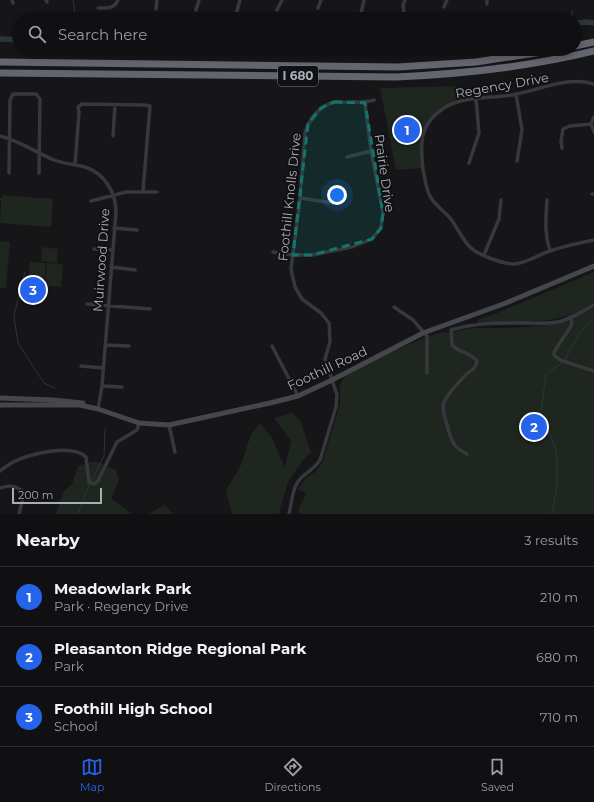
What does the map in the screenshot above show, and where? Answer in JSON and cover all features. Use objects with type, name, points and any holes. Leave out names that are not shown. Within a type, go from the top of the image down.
[{"type":"highway","points":[[582,44],[592,42]]},
{"type":"highway","name":"I 680","points":[[582,54],[594,51]]},
{"type":"highway","name":"I 680","points":[[0,62],[398,67],[476,62],[515,56]]},
{"type":"highway","name":"I 680","points":[[0,72],[396,77],[498,69],[542,63],[572,56]]},
{"type":"main road","name":"Foothill Road","points":[[0,405],[80,405],[99,408],[139,424],[169,425],[270,404],[298,396],[423,333],[446,324],[495,311],[594,267]]},
{"type":"main road","name":"Foothill Road","points":[[0,398],[73,401],[146,422],[169,425]]},
{"type":"street","points":[[98,8],[113,8],[118,0]]},
{"type":"street","points":[[156,9],[157,0]]},
{"type":"street","points":[[196,10],[200,0]]},
{"type":"street","points":[[237,11],[240,0]]},
{"type":"street","points":[[278,10],[282,0]]},
{"type":"street","points":[[318,8],[321,0]]},
{"type":"street","points":[[361,12],[364,0]]},
{"type":"street","points":[[404,11],[403,5],[405,0]]},
{"type":"street","points":[[444,7],[447,0]]},
{"type":"street","name":"Regency Drive","points":[[594,84],[584,81],[562,83],[516,94],[458,101],[443,108],[428,124],[422,140],[421,148],[424,177],[431,198],[450,218],[469,246],[484,255],[500,262],[515,264],[534,258],[550,250],[594,240]]},
{"type":"street","points":[[9,173],[10,100],[13,94],[36,94],[40,99],[39,173]]},
{"type":"street","points":[[516,94],[522,130],[517,161]]},
{"type":"street","points":[[469,163],[479,133],[476,99]]},
{"type":"street","name":"Foothill Knolls Drive","points":[[289,514],[294,488],[301,478],[315,468],[320,460],[336,407],[337,391],[325,359],[330,342],[329,323],[321,313],[302,299],[295,287],[291,269],[300,198],[305,133],[313,115],[321,108],[334,102],[365,103],[374,100]]},
{"type":"street","name":"Prairie Drive","points":[[273,252],[293,255],[312,255],[352,247],[372,239],[381,228],[383,213],[371,150],[365,103]]},
{"type":"street","points":[[74,165],[79,113],[78,107],[82,104],[150,106],[144,191]]},
{"type":"street","points":[[113,136],[115,105]]},
{"type":"street","points":[[594,117],[591,124],[594,132]]},
{"type":"street","points":[[562,148],[561,141],[563,129],[570,126],[591,124]]},
{"type":"street","name":"Muirwood Drive","points":[[0,136],[22,143],[59,162],[86,167],[99,174],[110,186],[114,196],[116,207],[113,250],[99,408]]},
{"type":"street","points":[[347,157],[371,150]]},
{"type":"street","points":[[91,201],[126,192],[157,192]]},
{"type":"street","points":[[300,198],[333,203]]},
{"type":"street","points":[[484,255],[499,219],[501,200]]},
{"type":"street","points":[[547,200],[545,230],[546,240],[550,250]]},
{"type":"street","points":[[114,228],[137,230]]},
{"type":"street","points":[[94,249],[113,250]]},
{"type":"street","points":[[111,268],[135,270]]},
{"type":"street","points":[[87,304],[150,309]]},
{"type":"street","points":[[451,330],[484,323],[554,322],[570,317],[594,305]]},
{"type":"street","points":[[394,307],[413,320],[427,336],[427,373]]},
{"type":"street","points":[[570,317],[572,322],[571,326],[554,352],[554,355],[560,360],[594,371]]},
{"type":"street","points":[[446,324],[451,330],[452,345],[455,349],[471,355],[477,361],[474,369],[464,376],[444,399],[443,404],[443,410],[453,444],[460,451],[467,454]]},
{"type":"street","points":[[105,344],[129,346]]},
{"type":"street","points":[[272,346],[298,396]]},
{"type":"street","points":[[81,366],[103,368]]},
{"type":"street","points":[[102,386],[122,387]]},
{"type":"street","points":[[0,471],[14,462],[31,456],[70,450],[86,457],[89,482],[94,484],[98,482],[117,442],[137,430],[139,424]]},
{"type":"street","points":[[169,425],[175,452]]},
{"type":"street","points":[[0,488],[13,486],[21,490],[23,498],[19,514]]},
{"type":"highlighted area","points":[[334,102],[365,103],[383,213],[381,228],[372,239],[312,255],[293,255],[308,124],[321,108]]},
{"type":"shaded area","points":[[461,86],[462,100],[447,105],[429,123],[423,138],[424,168],[396,170],[380,88]]},
{"type":"shaded area","points":[[2,195],[53,199],[51,227],[0,223],[0,198],[2,198]]},
{"type":"shaded area","points":[[0,241],[10,242],[6,288],[0,288]]},
{"type":"shaded area","points":[[42,247],[58,249],[57,263],[41,261]]},
{"type":"shaded area","points":[[30,262],[46,263],[44,286],[28,284]]},
{"type":"shaded area","points":[[47,263],[63,264],[61,287],[45,286]]},
{"type":"shaded area","points":[[594,272],[594,303],[581,310],[567,316],[538,321],[478,323],[478,320]]},
{"type":"shaded area","points":[[594,308],[594,514],[299,514],[299,508],[306,493],[298,489],[305,479],[316,471],[322,463],[338,411],[340,401],[340,385],[344,377],[379,357],[442,332],[448,333],[472,328],[509,328],[550,325],[575,317]]},
{"type":"shaded area","points":[[292,413],[300,420],[311,452],[303,460],[288,482],[279,514],[232,514],[226,490],[241,465],[251,434],[260,423],[271,436],[285,467],[291,441],[274,418]]},
{"type":"shaded area","points":[[95,461],[116,470],[119,481],[111,498],[132,514],[56,514],[64,491],[72,484],[78,466]]},
{"type":"shaded area","points":[[165,505],[173,514],[148,514]]},
{"type":"waterway","points":[[73,0],[75,12]]},
{"type":"waterway","points":[[582,22],[594,23]]},
{"type":"waterway","points":[[0,39],[12,40]]},
{"type":"waterway","points":[[25,272],[14,317],[18,343],[44,383],[55,388]]},
{"type":"waterway","points":[[564,361],[579,334],[594,317]]},
{"type":"waterway","points":[[552,514],[557,485],[556,450],[541,412],[546,374],[562,363]]},
{"type":"waterway","points":[[78,514],[87,490],[104,456],[105,429]]},
{"type":"place","name":"Meadowlark Park","points":[[407,130]]},
{"type":"place","name":"Foothill High School","points":[[33,290]]},
{"type":"place","name":"Pleasanton Ridge Regional Park","points":[[534,427]]}]
